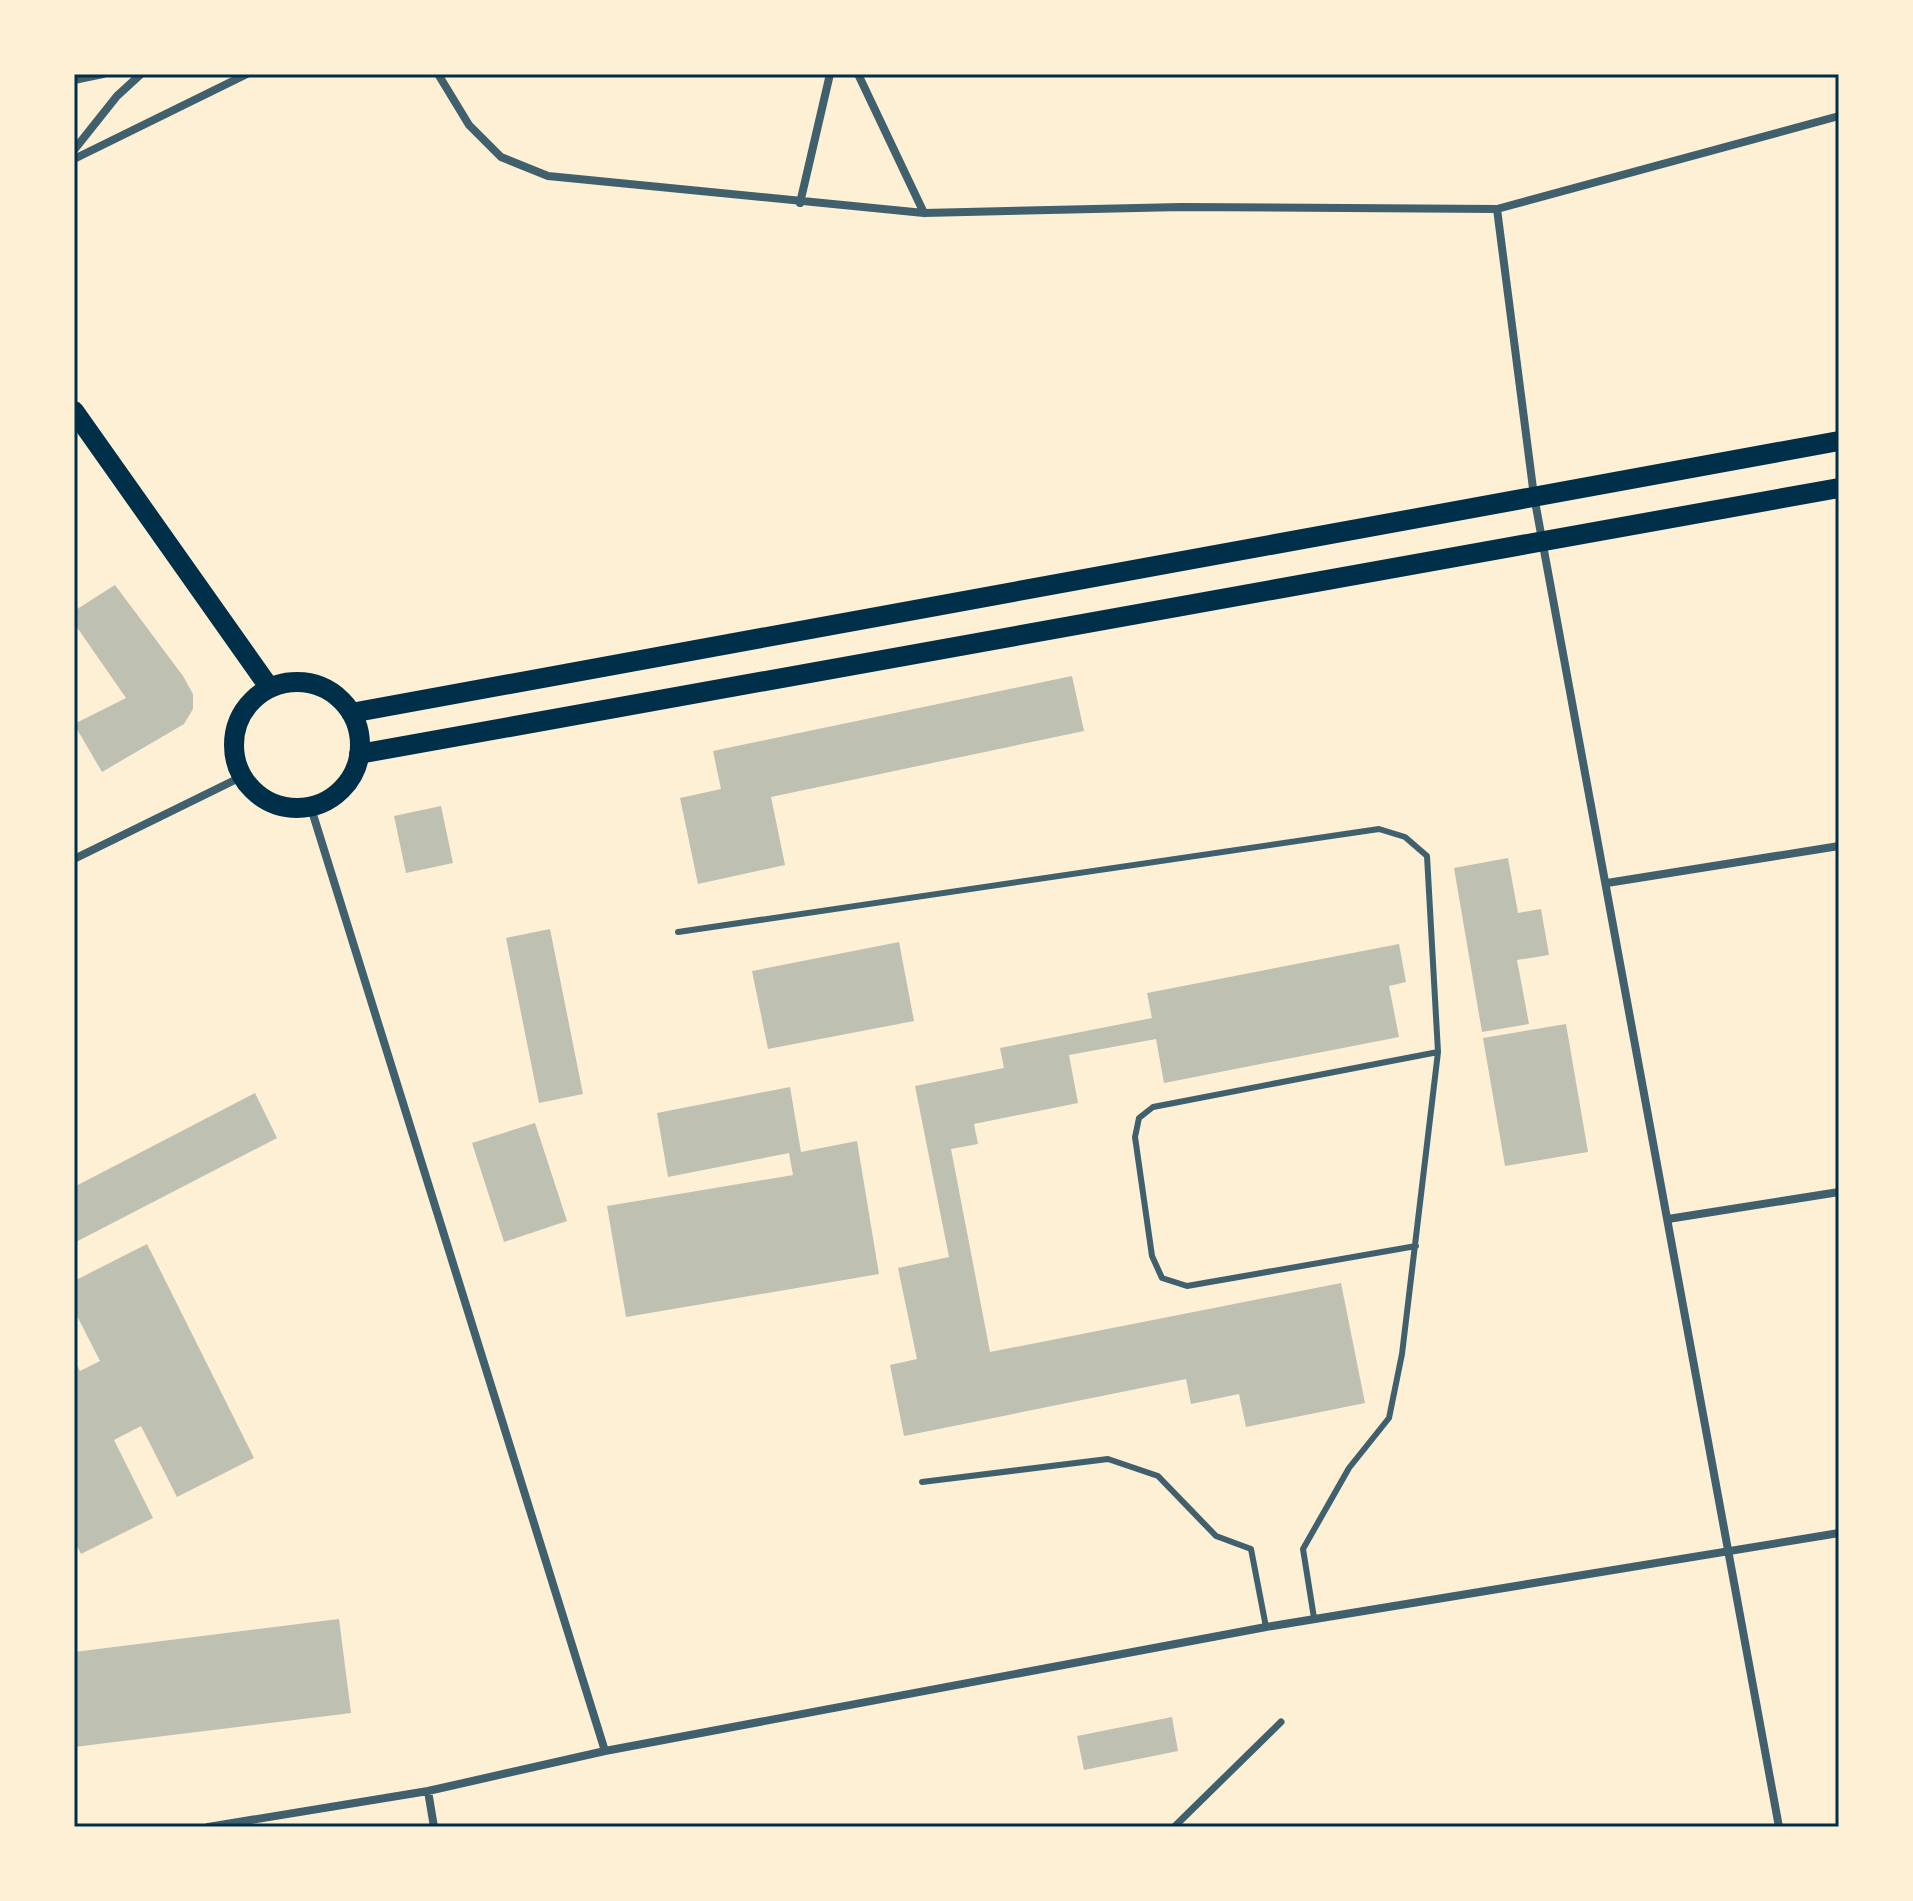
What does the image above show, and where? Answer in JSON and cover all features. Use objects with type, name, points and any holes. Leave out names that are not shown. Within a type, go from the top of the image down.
[{"type":"main road","points":[[74,411],[269,687]]},
{"type":"main road","points":[[351,713],[1839,441]]},
{"type":"main road","points":[[359,754],[1839,488]]},
{"type":"main road","points":[[300,681],[329,690],[351,713],[359,733],[359,754],[352,776],[337,795],[311,808],[287,809],[260,799],[241,777],[233,743],[243,710],[269,687],[300,681]]},
{"type":"street","points":[[74,80],[103,74]]},
{"type":"street","points":[[74,150],[117,96],[141,74]]},
{"type":"street","points":[[74,159],[247,74]]},
{"type":"street","points":[[438,74],[469,125],[501,157],[548,176],[924,213],[1181,207],[1497,209],[1839,116]]},
{"type":"street","points":[[800,203],[830,74]]},
{"type":"street","points":[[858,74],[924,213]]},
{"type":"street","points":[[1497,209],[1534,496],[1779,1827]]},
{"type":"street","points":[[74,859],[241,777]]},
{"type":"street","points":[[311,808],[605,1751]]},
{"type":"street","points":[[1607,883],[1839,846]]},
{"type":"street","points":[[1668,1219],[1839,1192]]},
{"type":"street","points":[[208,1827],[428,1791],[605,1751],[1314,1618],[1731,1553],[1839,1533]]},
{"type":"street","points":[[1174,1827],[1281,1722]]},
{"type":"street","points":[[428,1791],[434,1827]]},
{"type":"lane","points":[[678,932],[1379,829],[1405,837],[1427,856],[1438,1052],[1416,1246],[1389,1418],[1349,1468],[1303,1549],[1314,1618]]},
{"type":"lane","points":[[1416,1246],[1187,1286],[1162,1278],[1152,1256],[1135,1137],[1139,1118],[1153,1107],[1438,1052]]},
{"type":"lane","points":[[922,1482],[1108,1459],[1158,1476],[1216,1536],[1251,1549],[1266,1627]]},
{"type":"building","points":[[115,585],[183,676],[193,694],[193,709],[184,724],[102,772],[74,724],[126,698],[74,623],[74,611]]},
{"type":"building","points":[[1072,676],[1084,731],[771,797],[785,865],[698,884],[680,798],[721,789],[713,751]]},
{"type":"building","points":[[441,806],[453,863],[406,873],[394,816]]},
{"type":"building","points":[[1508,858],[1518,913],[1541,909],[1549,955],[1517,960],[1529,1024],[1482,1032],[1454,868]]},
{"type":"building","points":[[550,929],[583,1094],[539,1103],[506,938]]},
{"type":"building","points":[[899,942],[914,1021],[768,1049],[752,971]]},
{"type":"building","points":[[1399,944],[1406,982],[1389,986],[1399,1037],[1164,1083],[1156,1039],[1069,1055],[1078,1103],[974,1124],[978,1144],[951,1149],[990,1352],[1341,1283],[1365,1403],[1246,1427],[1239,1394],[1191,1404],[1186,1379],[904,1436],[890,1365],[917,1359],[898,1268],[949,1257],[915,1086],[1004,1068],[1000,1048],[1152,1018],[1147,993]]},
{"type":"building","points":[[1566,1024],[1588,1152],[1505,1166],[1483,1038]]},
{"type":"building","points":[[790,1087],[801,1152],[857,1141],[879,1274],[626,1317],[607,1206],[793,1175],[789,1153],[668,1177],[657,1113]]},
{"type":"building","points":[[255,1093],[277,1138],[74,1243],[74,1187]]},
{"type":"building","points":[[535,1123],[567,1221],[504,1242],[472,1143]]},
{"type":"building","points":[[147,1244],[254,1458],[177,1497],[141,1426],[114,1440],[153,1518],[81,1554],[74,1540],[74,1360],[80,1371],[100,1361],[74,1310],[74,1281]]},
{"type":"building","points":[[339,1619],[351,1713],[74,1747],[74,1652]]},
{"type":"building","points":[[1172,1717],[1178,1751],[1084,1770],[1077,1736]]}]
